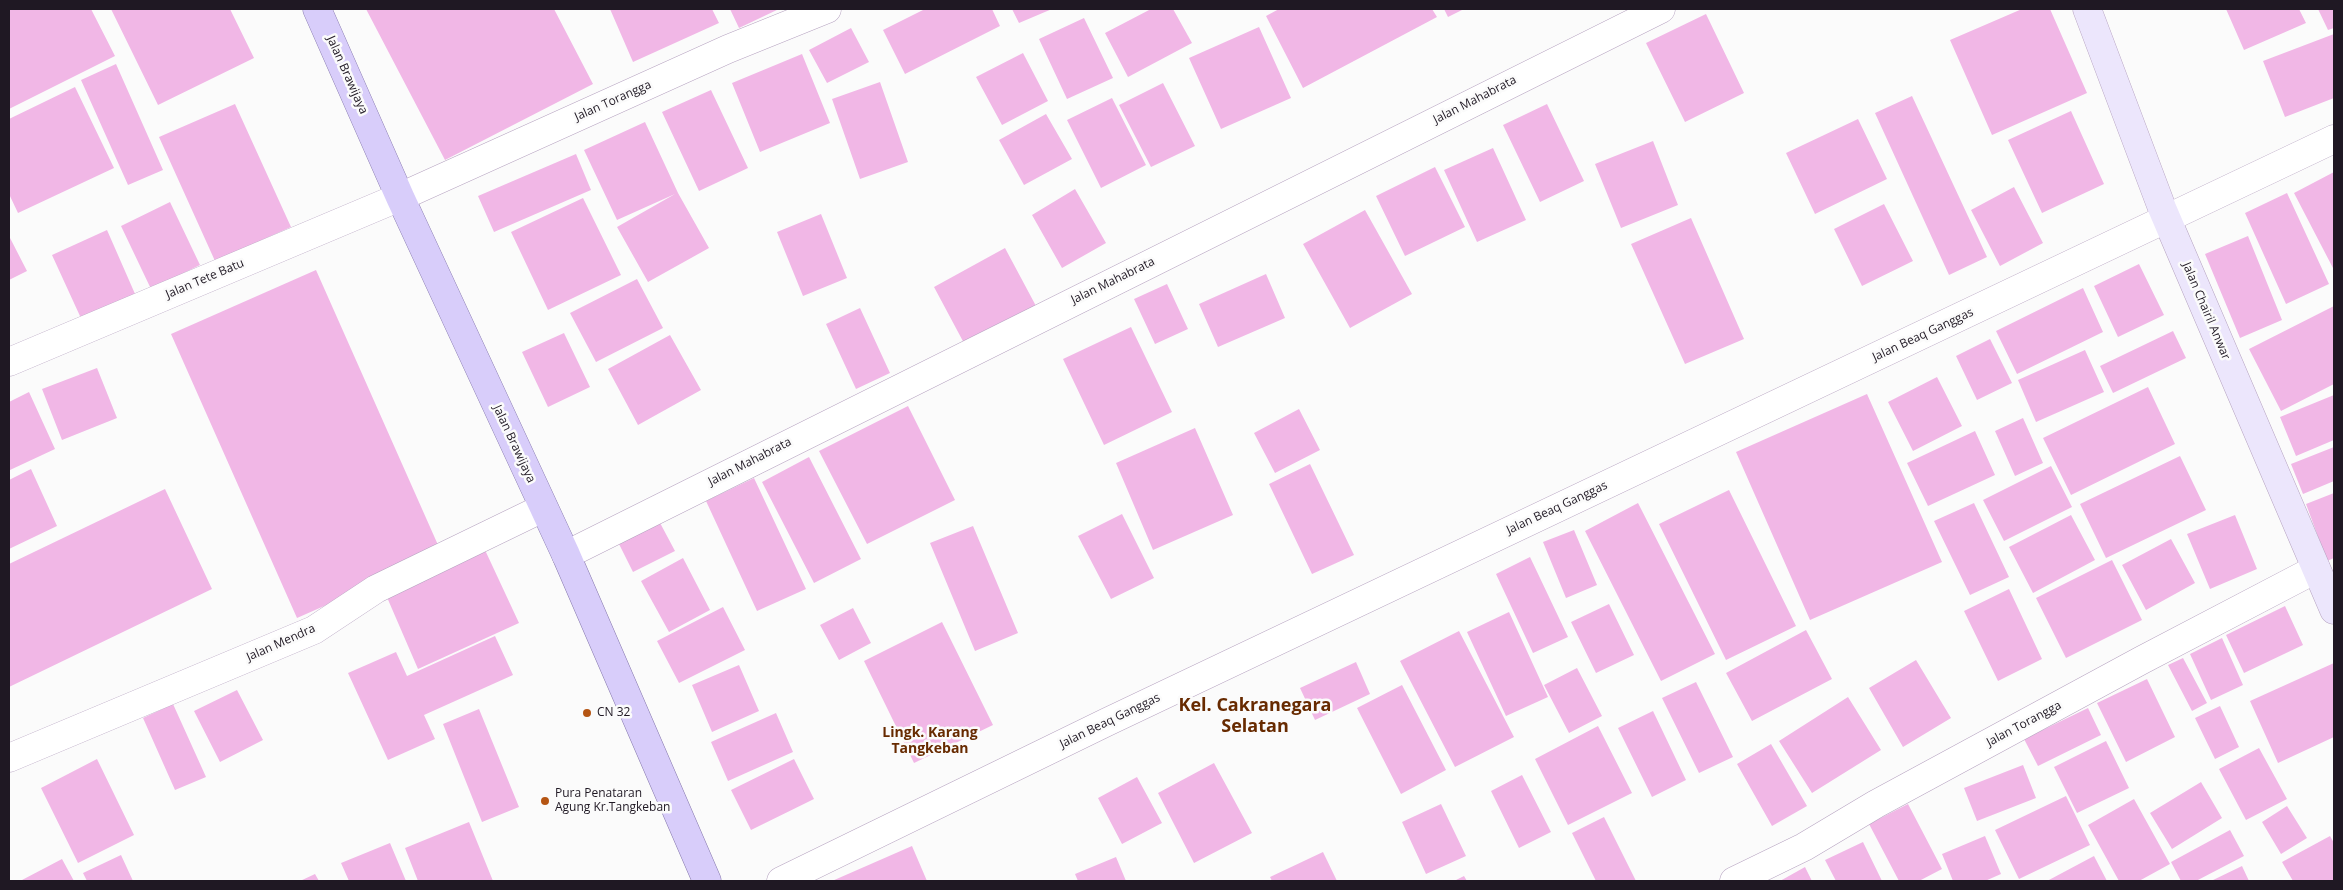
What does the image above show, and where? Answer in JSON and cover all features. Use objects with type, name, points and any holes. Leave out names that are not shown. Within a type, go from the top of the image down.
[{"type":"main road","name":"Jalan Brawijaya","points":[[317,9],[400,196],[566,555],[708,881]]},
{"type":"street","name":"Jalan Torangga","points":[[400,196],[719,53],[827,9]]},
{"type":"street","name":"Jalan Mahabrata","points":[[566,555],[1661,9]]},
{"type":"street","name":"Jalan Chairil Anwar","points":[[2087,9],[2166,219],[2334,610]]},
{"type":"street","name":"Jalan Beaq Ganggas","points":[[781,881],[1116,718],[2334,139]]},
{"type":"street","name":"Jalan Tete Batu","points":[[9,362],[400,196]]},
{"type":"street","name":"Jalan Mendra","points":[[9,758],[314,630],[376,589],[543,508]]},
{"type":"street","name":"Jalan Torangga","points":[[1734,881],[1804,847],[1876,804],[2134,664],[2316,569]]},
{"type":"building","points":[[9,9],[91,9],[115,56],[9,109]]},
{"type":"building","points":[[111,9],[230,9],[254,58],[158,105]]},
{"type":"building","points":[[366,9],[554,9],[593,84],[445,160]]},
{"type":"building","points":[[610,9],[712,9],[719,23],[633,62]]},
{"type":"building","points":[[730,9],[779,9],[739,28]]},
{"type":"building","points":[[925,9],[992,9],[1000,26],[905,74],[883,30]]},
{"type":"building","points":[[1012,9],[1052,9],[1019,23]]},
{"type":"building","points":[[1151,9],[1173,9],[1192,43],[1128,77],[1105,33]]},
{"type":"building","points":[[1279,9],[1432,9],[1437,17],[1303,88],[1266,16]]},
{"type":"building","points":[[1444,9],[1464,9],[1448,17]]},
{"type":"building","points":[[2022,9],[2050,9],[2087,93],[1992,135],[1950,40]]},
{"type":"building","points":[[2226,9],[2299,9],[2306,23],[2244,50]]},
{"type":"building","points":[[2318,9],[2334,9],[2334,28],[2328,30]]},
{"type":"building","points":[[1706,14],[1744,93],[1685,122],[1646,43]]},
{"type":"building","points":[[1084,18],[1113,78],[1067,99],[1039,39]]},
{"type":"building","points":[[1259,27],[1291,98],[1221,129],[1189,58]]},
{"type":"building","points":[[851,28],[869,62],[827,83],[809,50]]},
{"type":"building","points":[[2334,34],[2334,98],[2285,117],[2263,61]]},
{"type":"building","points":[[1023,53],[1048,101],[1002,125],[976,77]]},
{"type":"building","points":[[802,54],[830,123],[760,152],[732,83]]},
{"type":"building","points":[[116,64],[163,170],[128,185],[81,80]]},
{"type":"building","points":[[880,82],[908,162],[860,179],[832,99]]},
{"type":"building","points":[[1163,83],[1195,146],[1151,167],[1119,105]]},
{"type":"building","points":[[75,87],[114,168],[18,213],[9,194],[9,119]]},
{"type":"building","points":[[711,90],[748,168],[699,191],[662,112]]},
{"type":"building","points":[[1912,96],[1987,257],[1949,275],[1875,113]]},
{"type":"building","points":[[1112,98],[1146,165],[1101,188],[1067,120]]},
{"type":"building","points":[[235,104],[291,227],[215,261],[159,137]]},
{"type":"building","points":[[1547,104],[1584,181],[1540,202],[1503,125]]},
{"type":"building","points":[[2071,111],[2104,184],[2042,213],[2008,140]]},
{"type":"building","points":[[1046,114],[1072,159],[1024,185],[999,140]]},
{"type":"building","points":[[1858,119],[1887,179],[1815,214],[1786,153]]},
{"type":"building","points":[[645,122],[678,193],[709,248],[648,282],[617,227],[675,194],[617,220],[584,150]]},
{"type":"building","points":[[1653,141],[1678,205],[1621,228],[1595,164]]},
{"type":"building","points":[[1493,148],[1526,220],[1477,242],[1444,170]]},
{"type":"building","points":[[576,154],[591,190],[494,232],[478,196]]},
{"type":"building","points":[[1435,167],[1465,227],[1405,256],[1376,196]]},
{"type":"building","points":[[2334,172],[2334,270],[2294,193]]},
{"type":"building","points":[[2014,187],[2043,243],[2000,266],[1971,210]]},
{"type":"building","points":[[1075,189],[1106,243],[1062,268],[1032,215]]},
{"type":"building","points":[[2287,193],[2329,284],[2286,304],[2245,213]]},
{"type":"building","points":[[583,198],[621,275],[548,310],[511,232]]},
{"type":"building","points":[[170,202],[200,265],[151,289],[121,226]]},
{"type":"building","points":[[1884,204],[1913,261],[1862,286],[1834,229]]},
{"type":"building","points":[[1365,210],[1412,294],[1350,328],[1303,244]]},
{"type":"building","points":[[821,214],[847,278],[803,296],[777,232]]},
{"type":"building","points":[[1691,218],[1744,339],[1685,364],[1631,244]]},
{"type":"building","points":[[107,230],[139,303],[85,327],[52,255]]},
{"type":"building","points":[[9,236],[27,271],[9,280]]},
{"type":"building","points":[[2248,236],[2282,320],[2240,338],[2205,254]]},
{"type":"building","points":[[1005,248],[1036,306],[965,345],[934,287]]},
{"type":"building","points":[[2139,264],[2164,315],[2118,337],[2094,286]]},
{"type":"building","points":[[316,270],[442,554],[297,618],[171,334]]},
{"type":"building","points":[[1266,274],[1285,318],[1218,347],[1199,304]]},
{"type":"building","points":[[637,279],[663,328],[596,362],[570,313]]},
{"type":"building","points":[[1167,284],[1188,329],[1155,344],[1134,299]]},
{"type":"building","points":[[2083,288],[2103,332],[2017,374],[1996,331]]},
{"type":"building","points":[[2334,306],[2334,384],[2281,411],[2249,349]]},
{"type":"building","points":[[860,308],[890,373],[856,389],[826,324]]},
{"type":"building","points":[[1131,327],[1172,412],[1104,445],[1063,359]]},
{"type":"building","points":[[2173,331],[2186,358],[2113,393],[2100,366]]},
{"type":"building","points":[[564,333],[590,387],[548,407],[522,352]]},
{"type":"building","points":[[670,335],[701,390],[638,425],[608,369]]},
{"type":"building","points":[[1990,339],[2012,383],[1977,400],[1956,356]]},
{"type":"building","points":[[2085,350],[2104,392],[2036,422],[2018,380]]},
{"type":"building","points":[[97,368],[117,418],[62,440],[42,389]]},
{"type":"building","points":[[1937,377],[1962,426],[1913,451],[1888,402]]},
{"type":"building","points":[[2148,387],[2175,444],[2071,495],[2043,438]]},
{"type":"building","points":[[29,392],[55,449],[10,470],[9,402]]},
{"type":"building","points":[[1867,394],[1942,562],[1810,620],[1736,452]]},
{"type":"building","points":[[2334,395],[2334,440],[2296,456],[2280,417]]},
{"type":"building","points":[[908,406],[955,500],[867,544],[819,451]]},
{"type":"building","points":[[1299,409],[1320,450],[1275,473],[1254,433]]},
{"type":"building","points":[[2023,418],[2043,463],[2015,476],[1995,431]]},
{"type":"building","points":[[1195,428],[1233,515],[1153,550],[1116,463]]},
{"type":"building","points":[[1975,431],[1995,475],[1928,506],[1907,463]]},
{"type":"building","points":[[2334,447],[2334,481],[2303,494],[2291,464]]},
{"type":"building","points":[[2180,456],[2206,510],[2106,558],[2080,504]]},
{"type":"building","points":[[809,457],[861,559],[814,583],[762,482]]},
{"type":"building","points":[[1310,464],[1354,555],[1312,574],[1269,484]]},
{"type":"building","points":[[2051,466],[2072,507],[2004,541],[1983,500]]},
{"type":"building","points":[[31,469],[57,526],[9,549],[9,480]]},
{"type":"building","points":[[754,478],[806,589],[757,611],[706,501]]},
{"type":"building","points":[[165,489],[212,589],[9,687],[9,564]]},
{"type":"building","points":[[1729,490],[1796,626],[1726,660],[1659,524]]},
{"type":"building","points":[[2334,493],[2334,558],[2327,561],[2306,504]]},
{"type":"building","points":[[1638,503],[1715,654],[1661,681],[1585,531]]},
{"type":"building","points":[[1974,503],[2009,577],[1970,595],[1934,521]]},
{"type":"building","points":[[1122,514],[1154,578],[1111,599],[1078,536]]},
{"type":"building","points":[[2071,515],[2095,560],[2033,593],[2009,547]]},
{"type":"building","points":[[2235,515],[2257,569],[2210,589],[2187,534]]},
{"type":"building","points":[[659,521],[675,551],[633,572],[618,542]]},
{"type":"building","points":[[973,526],[1018,633],[975,651],[930,543]]},
{"type":"building","points":[[1574,530],[1597,585],[1566,598],[1543,542]]},
{"type":"building","points":[[2171,539],[2195,583],[2146,610],[2122,565]]},
{"type":"building","points":[[485,550],[519,623],[418,669],[386,595]]},
{"type":"building","points":[[1530,557],[1568,637],[1533,653],[1496,574]]},
{"type":"building","points":[[683,558],[710,610],[669,632],[641,581]]},
{"type":"building","points":[[2112,560],[2142,620],[2066,658],[2036,598]]},
{"type":"building","points":[[2009,589],[2042,659],[1998,681],[1964,611]]},
{"type":"building","points":[[1609,604],[1634,655],[1596,673],[1571,622]]},
{"type":"building","points":[[2285,606],[2303,645],[2244,673],[2226,635]]},
{"type":"building","points":[[723,607],[745,650],[679,683],[657,641]]},
{"type":"building","points":[[853,608],[871,643],[839,660],[820,625]]},
{"type":"building","points":[[1509,612],[1548,697],[1506,716],[1467,632]]},
{"type":"building","points":[[942,622],[993,725],[914,763],[864,661]]},
{"type":"building","points":[[1806,630],[1832,679],[1752,721],[1726,673]]},
{"type":"building","points":[[1459,631],[1514,737],[1455,767],[1400,661]]},
{"type":"building","points":[[495,636],[513,675],[424,715],[435,739],[388,760],[348,673],[396,652],[407,676]]},
{"type":"building","points":[[2222,638],[2243,685],[2211,700],[2190,654]]},
{"type":"building","points":[[2183,658],[2207,703],[2192,711],[2168,665]]},
{"type":"building","points":[[1916,660],[1951,718],[1903,747],[1869,688]]},
{"type":"building","points":[[1356,662],[1370,694],[1315,720],[1300,688]]},
{"type":"building","points":[[2334,663],[2334,737],[2278,763],[2250,701]]},
{"type":"building","points":[[739,665],[759,711],[712,732],[692,685]]},
{"type":"building","points":[[1577,668],[1602,716],[1569,733],[1544,685]]},
{"type":"building","points":[[2147,679],[2175,737],[2126,762],[2097,703]]},
{"type":"building","points":[[1696,682],[1733,757],[1699,773],[1662,698]]},
{"type":"building","points":[[1402,685],[1446,770],[1401,794],[1357,708]]},
{"type":"building","points":[[237,690],[263,740],[220,762],[194,711]]},
{"type":"building","points":[[1848,697],[1881,750],[1812,793],[1779,741]]},
{"type":"building","points":[[173,704],[206,777],[175,790],[143,718]]},
{"type":"building","points":[[2220,706],[2239,747],[2215,759],[2195,718]]},
{"type":"building","points":[[2088,708],[2101,735],[2038,766],[2024,739]]},
{"type":"building","points":[[479,709],[519,807],[482,822],[443,724]]},
{"type":"building","points":[[1653,711],[1686,780],[1652,797],[1618,728]]},
{"type":"building","points":[[776,713],[793,752],[728,781],[711,742]]},
{"type":"building","points":[[1598,726],[1632,793],[1568,825],[1535,759]]},
{"type":"building","points":[[2106,741],[2129,788],[2077,813],[2054,767]]},
{"type":"building","points":[[1771,744],[1807,806],[1772,826],[1737,764]]},
{"type":"building","points":[[2259,748],[2287,799],[2246,820],[2219,769]]},
{"type":"building","points":[[97,759],[134,835],[78,863],[41,788]]},
{"type":"building","points":[[794,759],[814,799],[751,830],[731,790]]},
{"type":"building","points":[[1214,763],[1252,833],[1194,863],[1158,793]]},
{"type":"building","points":[[2023,765],[2036,798],[1977,821],[1964,788]]},
{"type":"building","points":[[1522,775],[1551,832],[1519,848],[1491,791]]},
{"type":"building","points":[[1137,777],[1162,823],[1122,844],[1098,798]]},
{"type":"building","points":[[2201,782],[2222,818],[2172,849],[2150,813]]},
{"type":"building","points":[[2066,796],[2090,845],[2019,879],[1995,830]]},
{"type":"building","points":[[2134,799],[2170,864],[2139,881],[2119,881],[2088,825]]},
{"type":"building","points":[[1441,804],[1466,856],[1426,874],[1402,822]]},
{"type":"building","points":[[1908,804],[1942,869],[1919,881],[1899,881],[1869,824]]},
{"type":"building","points":[[2287,806],[2307,838],[2281,854],[2262,822]]},
{"type":"building","points":[[1604,817],[1636,881],[1596,881],[1572,833]]},
{"type":"building","points":[[469,822],[493,881],[418,881],[405,848]]},
{"type":"building","points":[[2230,830],[2244,856],[2196,881],[2181,881],[2171,862]]},
{"type":"building","points":[[1985,836],[2001,874],[1985,881],[1953,881],[1942,854]]},
{"type":"building","points":[[2330,836],[2334,843],[2334,881],[2293,881],[2282,862]]},
{"type":"building","points":[[1863,842],[1882,881],[1836,881],[1825,860]]},
{"type":"building","points":[[390,843],[406,881],[349,881],[341,863]]},
{"type":"building","points":[[912,846],[927,881],[832,881]]},
{"type":"building","points":[[1323,852],[1337,881],[1272,881],[1270,877]]},
{"type":"building","points":[[121,855],[133,881],[87,881],[83,873]]},
{"type":"building","points":[[2094,856],[2107,881],[2047,881]]},
{"type":"building","points":[[1116,857],[1126,881],[1078,881],[1075,874]]},
{"type":"building","points":[[62,859],[74,881],[22,880]]},
{"type":"building","points":[[2242,866],[2249,881],[2211,881]]},
{"type":"building","points":[[1805,867],[1812,881],[1780,881]]},
{"type":"building","points":[[315,874],[319,881],[300,881]]},
{"type":"building","points":[[1464,876],[1467,881],[1454,881]]},
{"type":"place","name":"CN 32","points":[[587,713]]},
{"type":"place","name":"Pura Penataran Agung Kr.Tangkeban","points":[[545,801]]},
{"type":"district","name":"Kel. Cakranegara Selatan","points":[[1255,716]]},
{"type":"district","name":"Lingk. Karang Tangkeban","points":[[930,742]]}]
